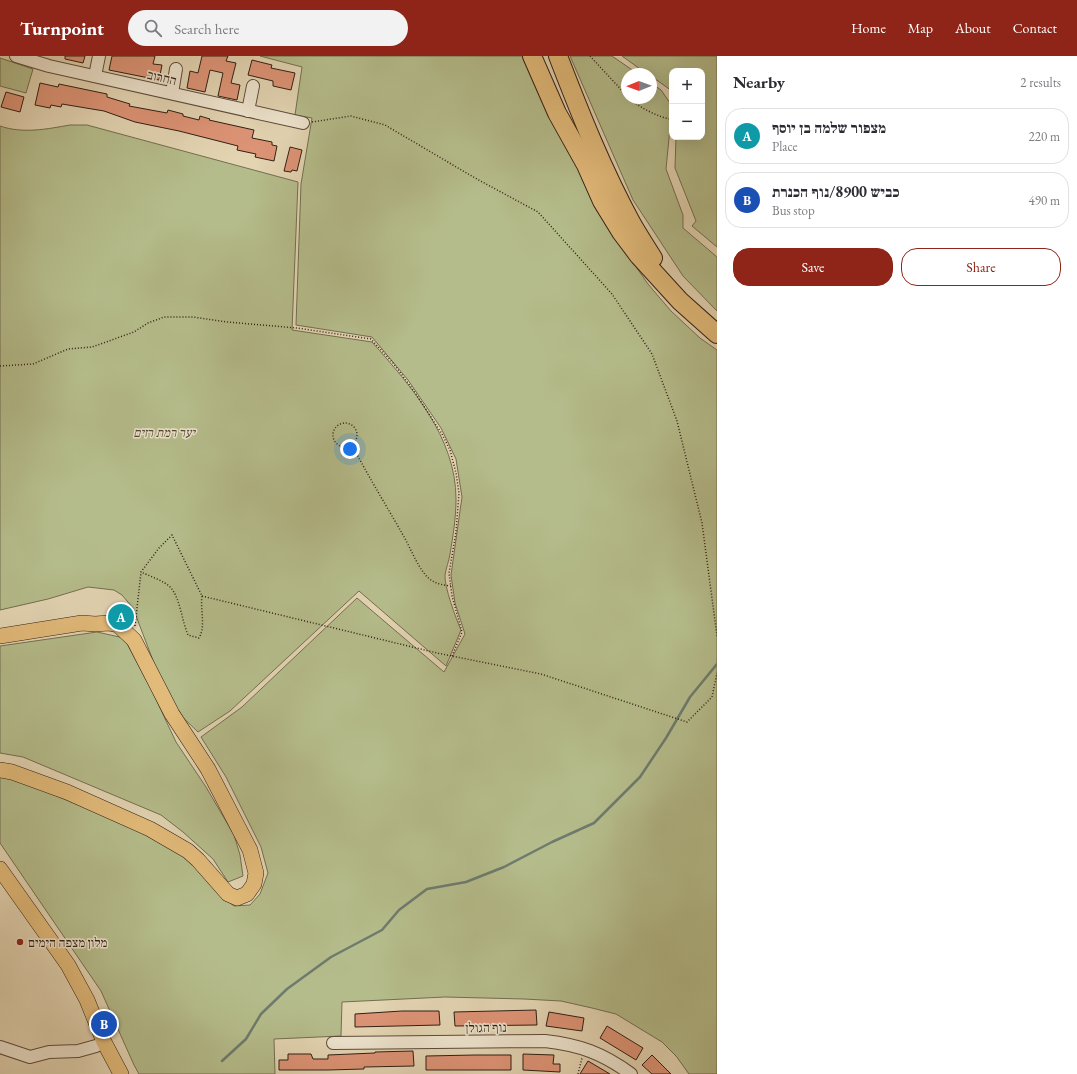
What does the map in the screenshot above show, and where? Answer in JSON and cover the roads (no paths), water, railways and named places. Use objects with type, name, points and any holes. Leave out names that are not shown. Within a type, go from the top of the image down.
[{"type":"highway","points":[[532,56],[557,113],[586,165],[602,201],[620,232],[639,256],[680,301],[717,334]]},
{"type":"highway","points":[[558,56],[607,173],[632,224],[680,301]]},
{"type":"main road","points":[[0,636],[82,623],[95,624],[109,622],[118,624],[134,640],[172,714],[208,769],[250,850],[256,873],[254,884],[247,894],[237,898],[228,894],[188,851],[150,829],[67,792],[12,772],[0,770]]},
{"type":"main road","points":[[0,869],[68,965],[87,1000],[100,1039],[121,1074]]},
{"type":"street","name":"החרוב","points":[[16,56],[49,66],[303,123]]},
{"type":"street","points":[[95,76],[99,56]]},
{"type":"street","points":[[172,93],[176,69]]},
{"type":"street","points":[[248,110],[253,86]]},
{"type":"street","points":[[0,1047],[30,1057],[49,1052],[78,1051],[100,1039]]},
{"type":"street","name":"נוף הגולן","points":[[333,1043],[545,1041],[585,1048],[610,1060],[631,1074]]},
{"type":"waterway","points":[[222,1061],[246,1039],[261,1014],[287,989],[331,957],[382,930],[399,910],[427,889],[466,882],[504,867],[552,842],[594,823],[640,777],[666,738],[690,697],[717,664]]},
{"type":"place","name":"מצפור שלמה בן יוסף","points":[[121,617]]},
{"type":"place","name":"מלון מצפה הימים","points":[[20,942]]},
{"type":"place","name":"כביש 8900/נוף הכנרת","points":[[104,1024]]},
{"type":"park label","name":"יער רמת רזים","points":[[164,432]]}]
